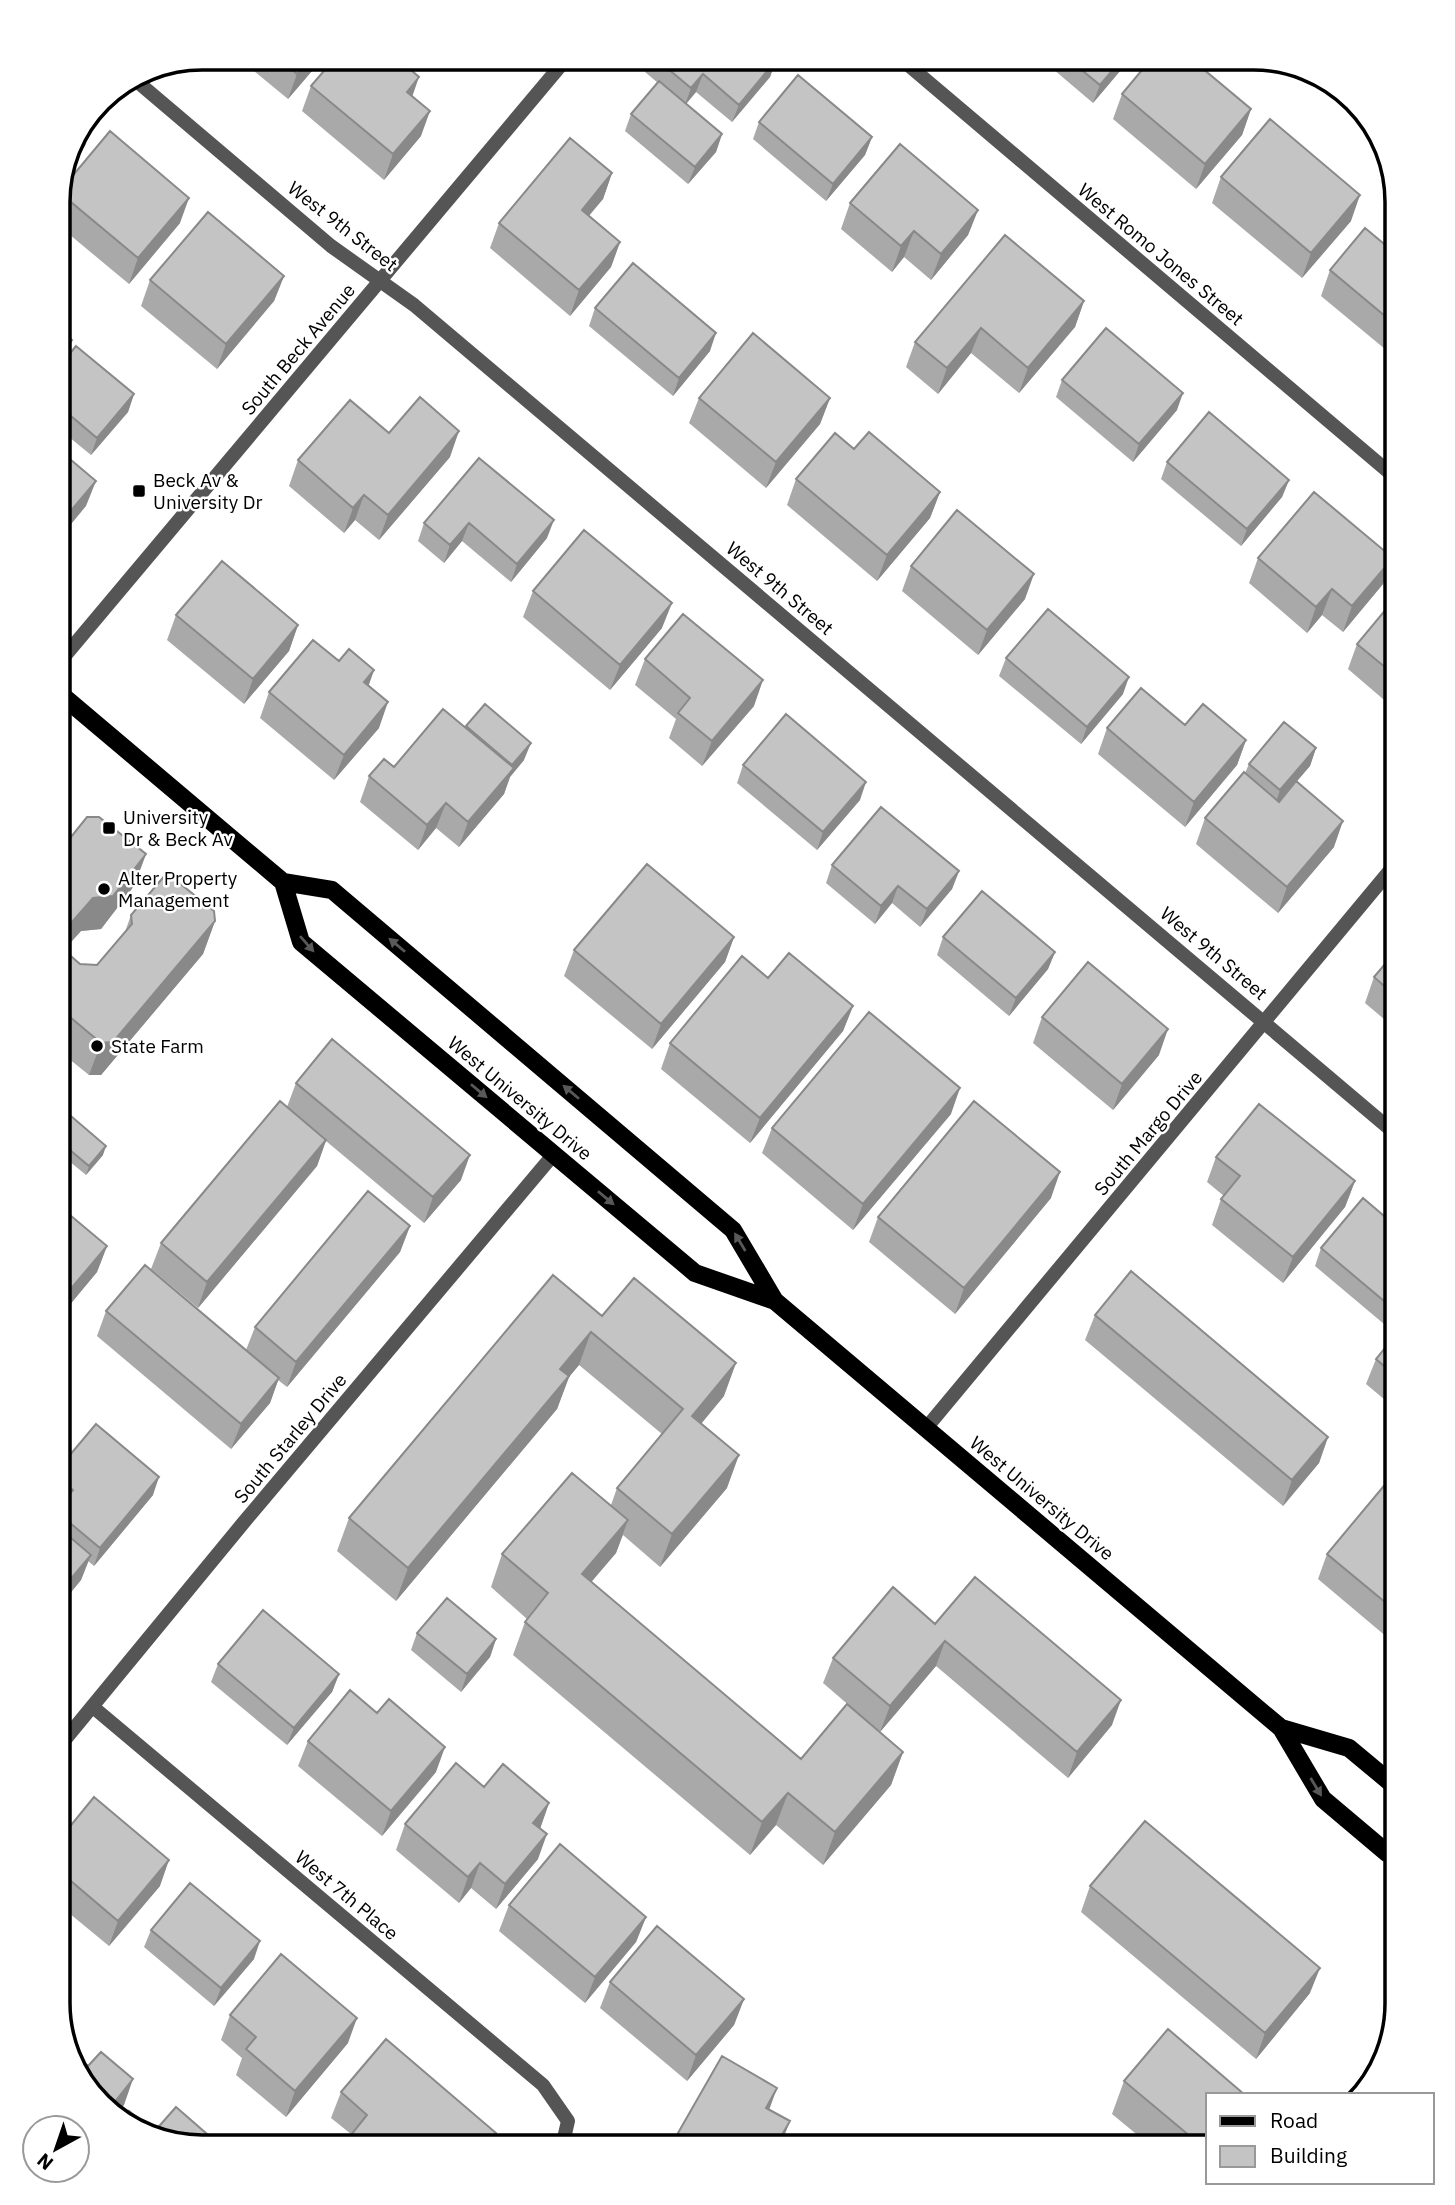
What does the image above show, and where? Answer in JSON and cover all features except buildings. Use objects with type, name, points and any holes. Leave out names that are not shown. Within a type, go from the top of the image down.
[{"type":"main road","points":[[70,702],[283,882]]},
{"type":"main road","name":"West University Drive","points":[[775,1301],[695,1273],[301,942],[283,882],[332,890],[733,1230],[775,1301],[1281,1728],[1323,1798],[1385,1851]]},
{"type":"main road","name":"West University Drive","points":[[1281,1728],[1349,1748],[1385,1778]]},
{"type":"street","name":"South Beck Avenue","points":[[70,650],[557,70]]},
{"type":"street","name":"West Romo Jones Street","points":[[914,70],[1385,468]]},
{"type":"street","name":"West 9th Street","points":[[141,85],[331,246],[414,305],[1385,1125]]},
{"type":"street","name":"South Margo Drive","points":[[927,1427],[1385,877]]},
{"type":"street","name":"South Starley Drive","points":[[70,1734],[554,1154]]},
{"type":"street","name":"West 7th Place","points":[[93,1707],[543,2085],[568,2121],[565,2135]]},
{"type":"place","name":"Beck Av & University Dr","points":[[139,491]]},
{"type":"place","name":"University Dr & Beck Av","points":[[109,828]]},
{"type":"place","name":"Alter Property Management","points":[[104,889]]},
{"type":"place","name":"State Farm","points":[[97,1046]]}]
